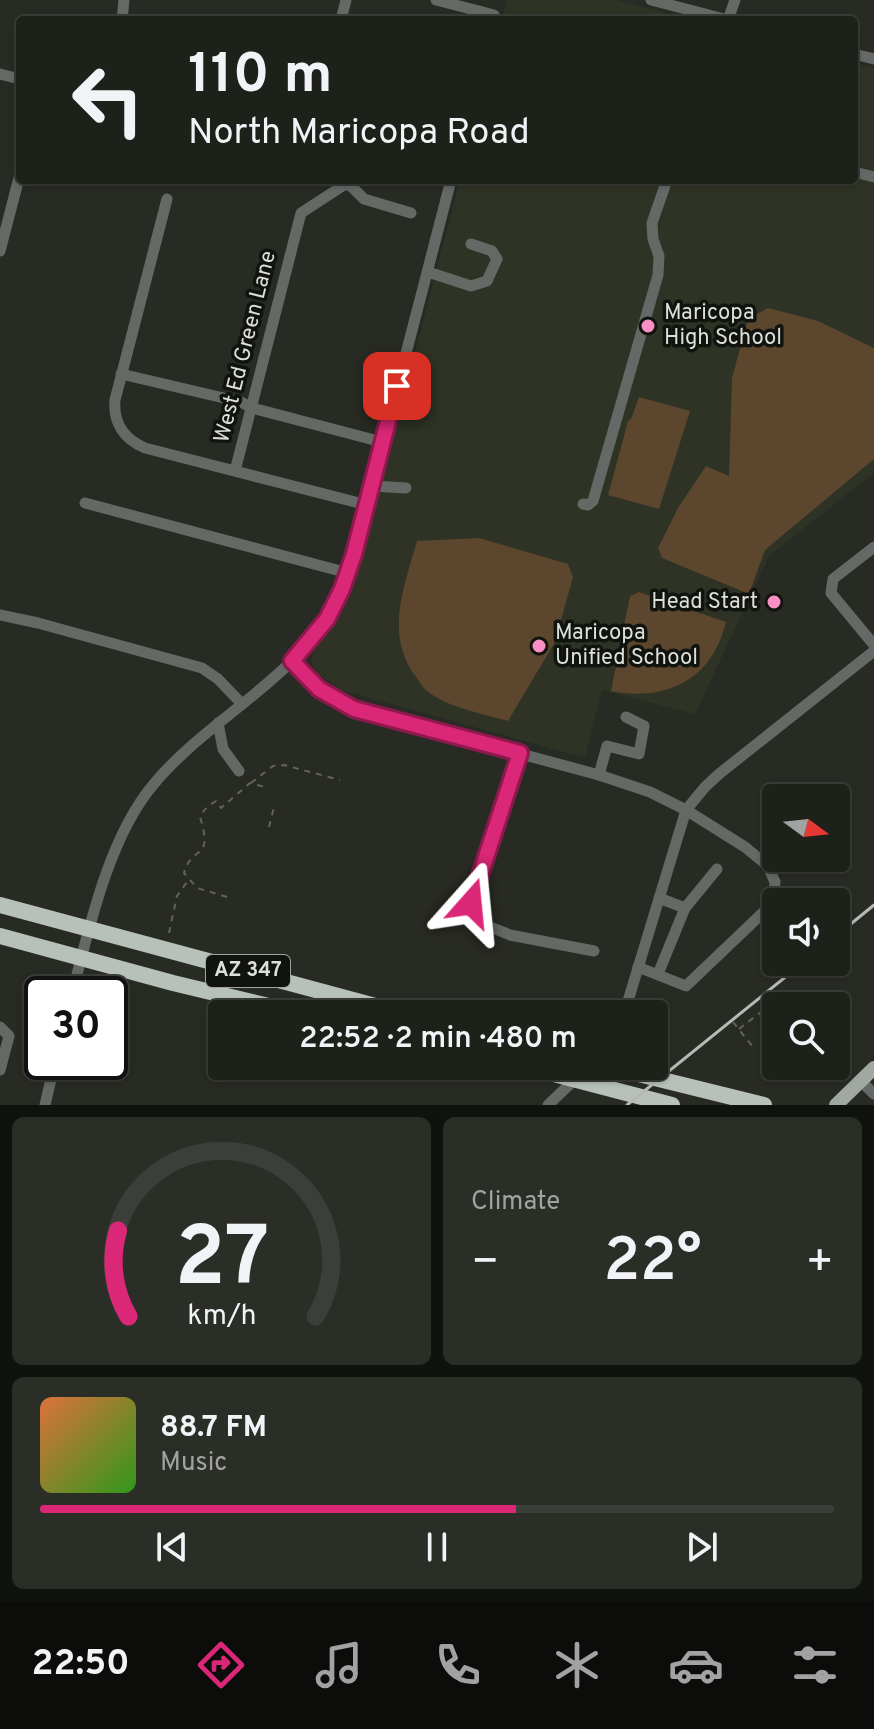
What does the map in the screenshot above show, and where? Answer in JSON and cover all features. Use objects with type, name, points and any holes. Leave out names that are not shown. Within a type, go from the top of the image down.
[{"type":"highway","name":"AZ 347","points":[[0,905],[353,1000]]},
{"type":"highway","name":"AZ 347","points":[[0,936],[247,1000]]},
{"type":"highway","points":[[575,1080],[672,1105]]},
{"type":"highway","points":[[663,1080],[764,1105]]},
{"type":"main road","points":[[836,1105],[874,1068]]},
{"type":"street","points":[[436,0],[491,16]]},
{"type":"street","points":[[651,0],[676,3],[705,16]]},
{"type":"street","points":[[0,251],[17,184]]},
{"type":"street","points":[[76,976],[112,856],[130,818],[153,784],[197,741],[292,661],[327,619],[348,573],[450,184]]},
{"type":"street","points":[[583,504],[593,501],[658,275],[659,256],[652,223],[666,184]]},
{"type":"street","name":"West Ed Green Lane","points":[[235,471],[301,213],[344,185],[359,186]]},
{"type":"street","points":[[359,186],[364,199],[411,213]]},
{"type":"street","points":[[167,199],[114,408],[122,431],[145,448],[367,505]]},
{"type":"street","points":[[428,272],[471,286],[487,281],[497,259],[492,251],[471,244]]},
{"type":"street","points":[[121,374],[241,402],[252,408],[382,442]]},
{"type":"street","points":[[372,486],[406,488]]},
{"type":"street","points":[[85,503],[348,573]]},
{"type":"street","points":[[874,547],[833,579],[830,586],[831,593],[874,645]]},
{"type":"street","points":[[0,615],[202,668],[218,679],[242,704]]},
{"type":"street","points":[[628,1000],[686,810],[719,774],[874,651]]},
{"type":"street","points":[[292,661],[319,689],[354,709],[599,775],[650,792],[686,810],[745,847],[768,866],[775,882],[773,903],[686,986],[638,967]]},
{"type":"street","points":[[599,775],[607,746],[639,754],[644,726],[626,717]]},
{"type":"street","points":[[218,723],[223,749],[239,771]]},
{"type":"street","points":[[197,741],[223,749]]},
{"type":"street","points":[[520,753],[489,852],[473,890],[471,903],[474,914],[483,924],[510,935],[594,951]]},
{"type":"street","points":[[658,974],[685,908],[717,869]]},
{"type":"street","points":[[659,898],[685,908]]},
{"type":"street","points":[[0,1027],[9,1036],[2,1052],[0,1070]]},
{"type":"street","points":[[45,1105],[51,1080]]},
{"type":"street","points":[[548,1105],[574,1080]]},
{"type":"street","points":[[861,1081],[874,1094]]},
{"type":"path","points":[[227,897],[197,888],[184,873],[186,865],[201,853],[206,839],[200,817],[204,809],[216,801],[221,808],[273,766],[284,765],[340,780]]},
{"type":"path","points":[[250,783],[268,788]]},
{"type":"path","points":[[269,827],[274,807]]},
{"type":"path","points":[[169,933],[177,896],[189,880]]},
{"type":"path","points":[[739,1029],[779,998],[773,991]]},
{"type":"path","points":[[759,1014],[762,1017]]},
{"type":"path","points":[[733,1022],[753,1047]]},
{"type":"shaded area","points":[[507,0],[616,0],[677,16],[503,16]]},
{"type":"shaded area","name":"Maricopa High School","points":[[858,64],[874,68],[874,473],[769,556],[695,714],[602,690],[585,758],[341,690],[317,673],[311,663],[313,651],[327,634],[355,583],[459,184],[858,184]]},
{"type":"shaded area","points":[[768,308],[818,321],[874,348],[874,459],[765,550],[749,594],[662,558],[658,548],[678,508],[706,466],[729,476],[732,378],[748,319]]},
{"type":"shaded area","points":[[639,397],[690,411],[659,509],[608,495],[628,421]]},
{"type":"shaded area","points":[[479,538],[568,564],[573,577],[555,642],[508,721],[435,697],[416,677],[406,661],[401,644],[400,610],[417,541]]},
{"type":"shaded area","points":[[639,592],[726,622],[710,659],[684,682],[650,693],[611,691],[630,596]]},
{"type":"railway","points":[[850,925],[874,905]]},
{"type":"railway","points":[[627,1105],[787,976]]},
{"type":"place","name":"Maricopa High School","points":[[648,326]]},
{"type":"place","name":"Head Start","points":[[774,602]]},
{"type":"place","name":"Maricopa Unified School","points":[[539,646]]},
{"type":"route","points":[[397,386],[354,554],[342,589],[327,619],[292,661],[319,689],[354,709],[520,753],[471,903]]}]
